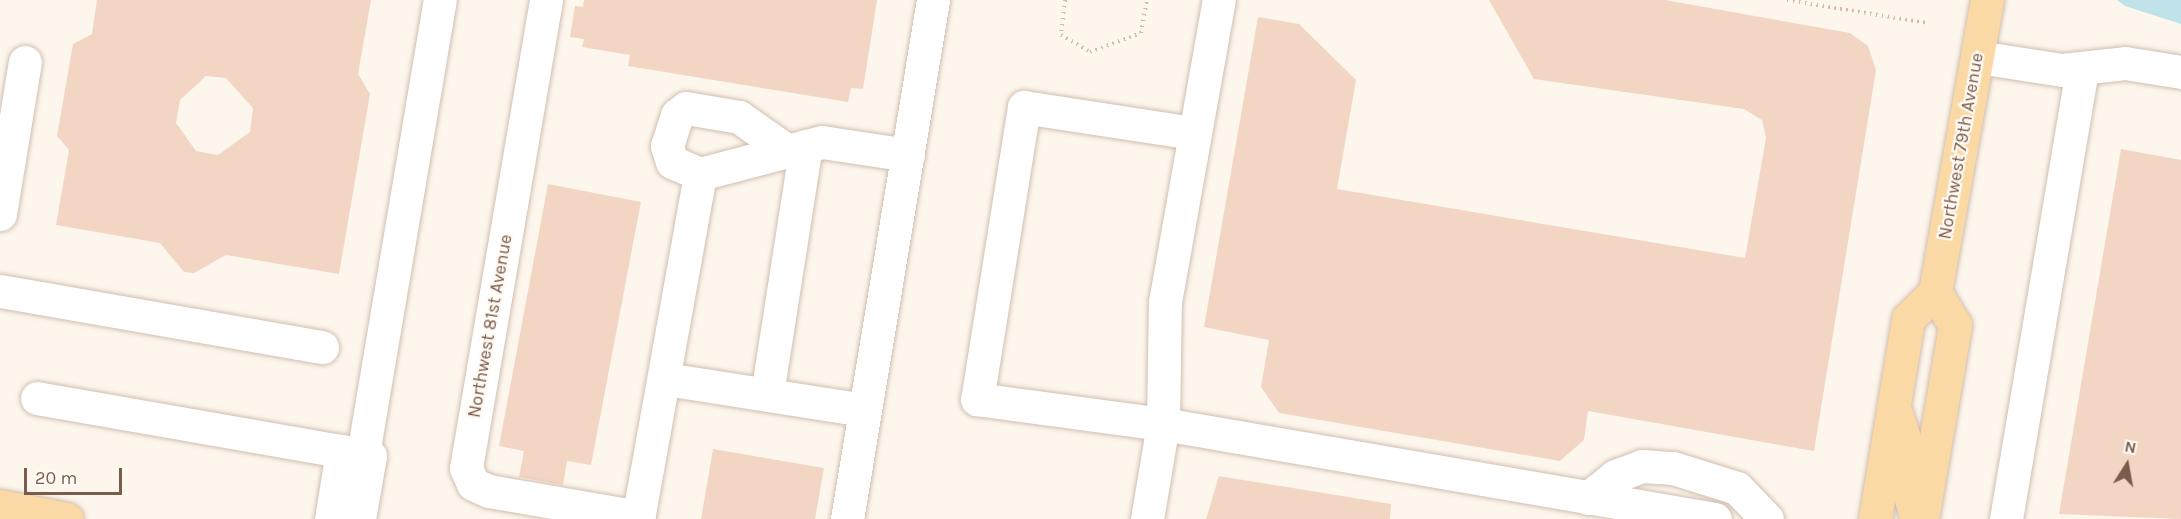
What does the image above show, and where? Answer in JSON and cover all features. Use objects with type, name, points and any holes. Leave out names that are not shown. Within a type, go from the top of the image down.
[{"type":"main road","name":"Northwest 79th Avenue","points":[[1935,292],[1987,0]]},
{"type":"main road","points":[[1875,519],[1908,319],[1935,292],[1955,325],[1922,519]]},
{"type":"main road","points":[[1894,406],[1910,456],[1907,485],[1917,519]]},
{"type":"main road","points":[[0,507],[67,519]]},
{"type":"lane","points":[[359,519],[359,453],[440,0]]},
{"type":"lane","name":"Northwest 81st Avenue","points":[[546,0],[466,468],[473,484],[489,491],[638,518]]},
{"type":"lane","points":[[847,519],[933,0]]},
{"type":"lane","points":[[1147,519],[1163,424],[1165,302],[1192,133],[1219,0]]},
{"type":"lane","points":[[1978,57],[2082,71],[2125,63],[2181,72]]},
{"type":"lane","points":[[0,214],[25,62]]},
{"type":"lane","points":[[2006,519],[2082,71]]},
{"type":"lane","points":[[1192,133],[1024,107],[976,399],[1163,424],[1715,519]]},
{"type":"lane","points":[[797,148],[739,117],[686,108],[677,115],[667,146],[672,162],[700,174],[822,142],[908,155]]},
{"type":"lane","points":[[767,394],[797,148]]},
{"type":"lane","points":[[638,518],[666,379],[700,174]]},
{"type":"lane","points":[[0,291],[322,347]]},
{"type":"lane","points":[[666,379],[865,410]]},
{"type":"lane","points":[[37,398],[359,453]]},
{"type":"lane","points":[[331,519],[359,453]]},
{"type":"lane","points":[[1588,498],[1615,477],[1642,466],[1673,468],[1737,488],[1767,519]]},
{"type":"path","points":[[1065,0],[1061,35],[1090,52],[1141,33],[1147,0]]},
{"type":"path","points":[[1787,0],[1928,23]]},
{"type":"water","points":[[2117,0],[2181,0],[2181,24],[2125,6]]},
{"type":"building","points":[[97,0],[371,0],[358,74],[370,94],[339,274],[226,255],[194,273],[184,272],[160,243],[56,225],[69,150],[57,136],[73,44],[92,34]],"holes":[[[206,76],[226,78],[253,108],[250,132],[218,155],[196,151],[176,123],[180,100]]]},
{"type":"building","points":[[584,0],[877,0],[863,89],[851,88],[848,102],[628,66],[630,55],[582,47],[584,39],[570,37],[575,6],[583,7]]},
{"type":"building","points":[[1489,0],[1665,0],[1850,33],[1868,46],[1876,70],[1814,451],[1588,411],[1584,440],[1560,461],[1279,413],[1261,387],[1269,340],[1204,327],[1258,17],[1299,24],[1356,80],[1337,189],[1745,258],[1766,138],[1762,120],[1744,109],[1534,79]]},
{"type":"building","points":[[2121,149],[2181,160],[2181,519],[2059,514]]},
{"type":"building","points":[[548,184],[641,202],[591,465],[567,461],[563,485],[519,477],[524,451],[499,446]]},
{"type":"building","points":[[713,449],[824,468],[815,519],[701,519]]},
{"type":"building","points":[[1219,476],[1391,504],[1390,519],[1206,519]]}]
